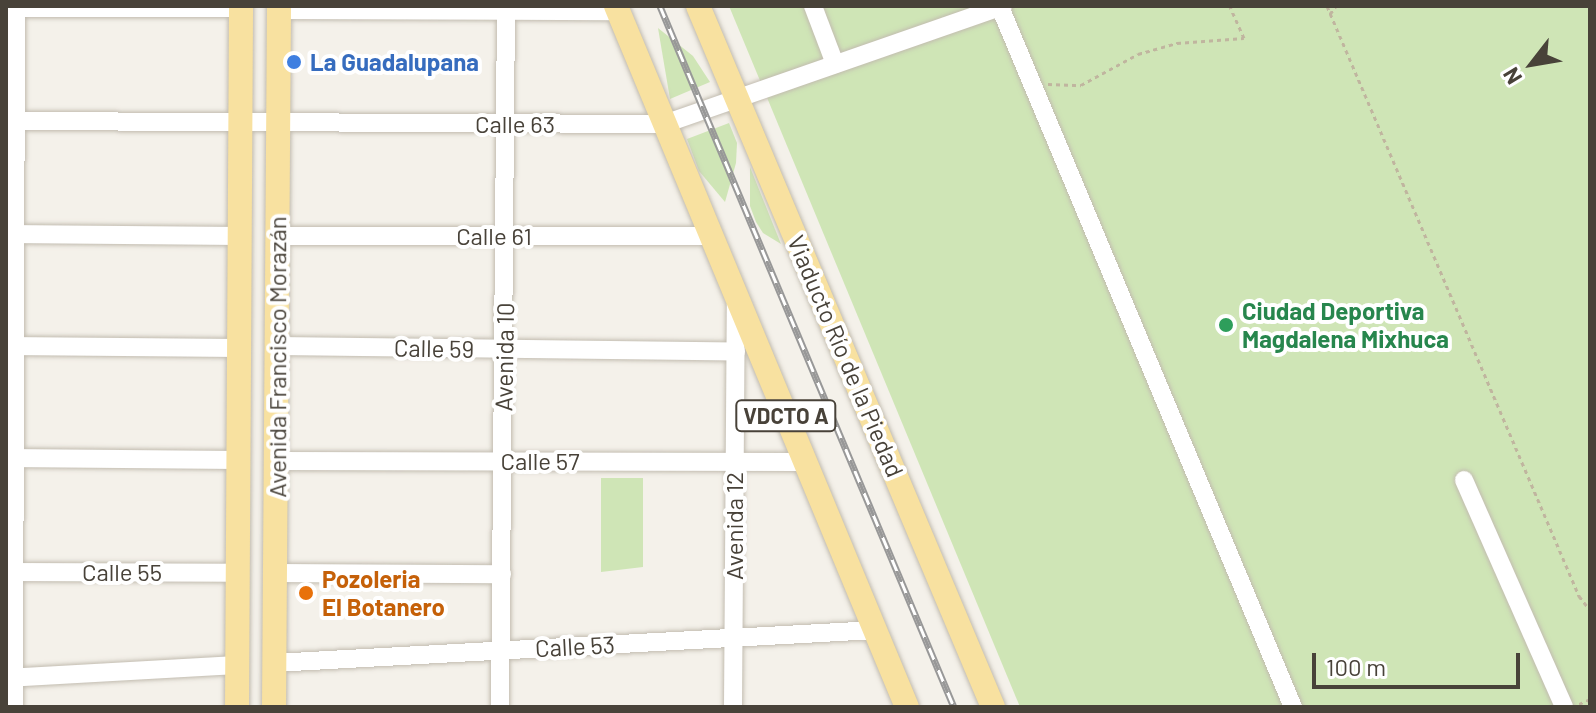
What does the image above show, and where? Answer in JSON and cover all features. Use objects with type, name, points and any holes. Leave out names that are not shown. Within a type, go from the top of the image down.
[{"type":"main road","name":"Viaducto Río de la Piedad","points":[[698,6],[993,707]]},
{"type":"main road","name":"Avenida Francisco Morazán","points":[[237,707],[241,7]]},
{"type":"main road","name":"Avenida Francisco Morazán","points":[[274,707],[279,8]]},
{"type":"main road","name":"VDCTO A","points":[[617,8],[907,707]]},
{"type":"street","points":[[813,6],[835,64]]},
{"type":"street","points":[[14,707],[10,678],[11,346],[16,209],[11,121],[13,7],[241,7]]},
{"type":"street","name":"Calle 63","points":[[11,121],[664,124],[979,10],[1002,7]]},
{"type":"street","points":[[1002,7],[1031,84],[1293,707]]},
{"type":"street","points":[[279,8],[617,8]]},
{"type":"street","name":"Avenida 10","points":[[500,707],[506,8]]},
{"type":"street","points":[[13,240],[45,235],[240,236]]},
{"type":"street","name":"Calle 61","points":[[277,236],[486,236],[505,245],[544,236],[711,236]]},
{"type":"street","name":"Avenida 12","points":[[733,707],[736,297]]},
{"type":"street","points":[[11,346],[239,348]]},
{"type":"street","name":"Calle 59","points":[[277,346],[736,352]]},
{"type":"street","points":[[11,458],[238,460]]},
{"type":"street","name":"Calle 57","points":[[276,461],[805,462]]},
{"type":"street","points":[[1464,480],[1564,707]]},
{"type":"street","name":"Calle 55","points":[[10,572],[237,573]]},
{"type":"street","points":[[275,573],[502,574]]},
{"type":"street","name":"Calle 53","points":[[274,663],[875,630]]},
{"type":"street","points":[[10,678],[237,665]]},
{"type":"path","points":[[1031,84],[1081,85],[1151,50],[1244,38],[1230,6]]},
{"type":"path","points":[[1327,6],[1579,596],[1590,610]]},
{"type":"path","points":[[1330,14],[1336,6]]},
{"type":"path","points":[[1572,707],[1590,699]]},
{"type":"green space","name":"Ciudad Deportiva Magdalena Mixhuca","points":[[729,6],[1590,6],[1590,707],[1020,707]]},
{"type":"green space","points":[[658,28],[693,56],[710,82],[670,99]]},
{"type":"green space","points":[[729,123],[737,143],[736,163],[725,202],[699,171],[687,139]]},
{"type":"green space","points":[[750,167],[781,244],[763,233],[756,222],[750,206]]},
{"type":"green space","points":[[601,478],[643,478],[643,567],[601,572]]},
{"type":"railway","points":[[660,6],[954,707]]},
{"type":"place","name":"La Guadalupana","points":[[294,62]]},
{"type":"place","name":"Ciudad Deportiva Magdalena Mixhuca","points":[[1226,325]]},
{"type":"place","name":"Pozoleria El Botanero","points":[[306,593]]}]
